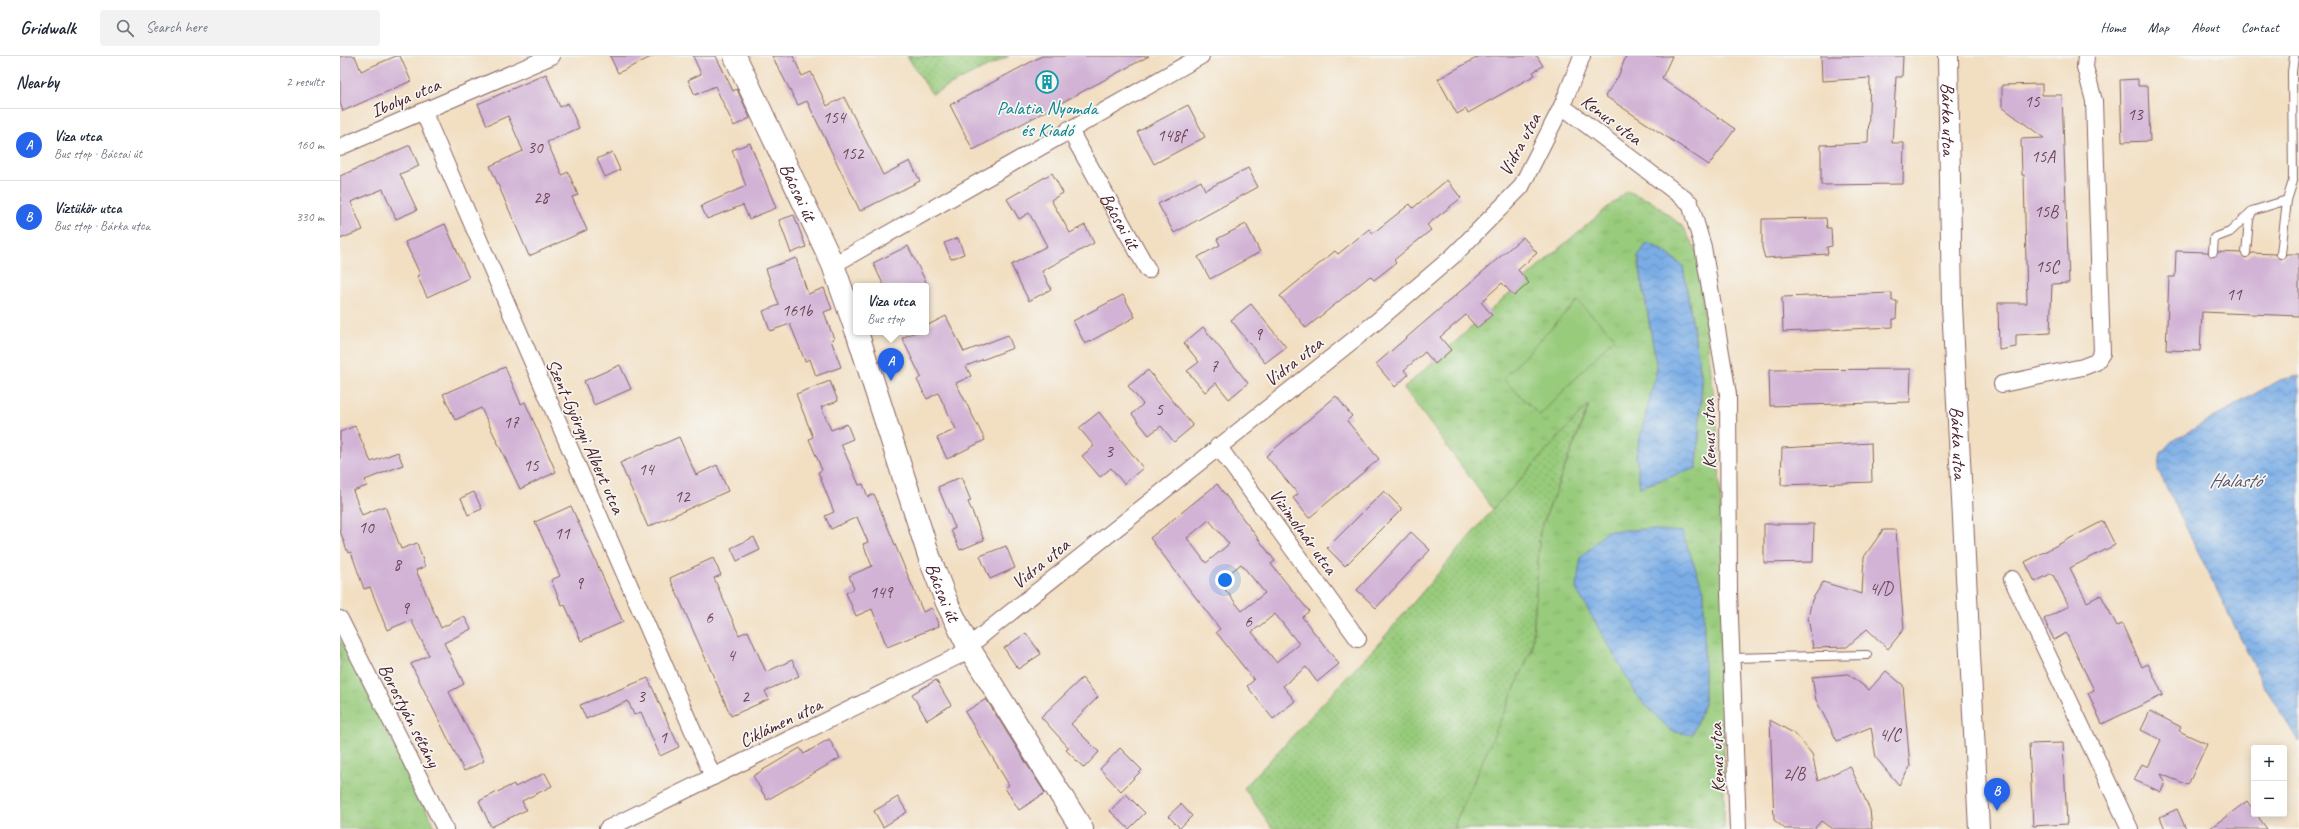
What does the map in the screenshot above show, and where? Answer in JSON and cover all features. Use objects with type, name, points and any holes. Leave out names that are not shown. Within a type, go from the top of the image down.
[{"type":"main road","name":"Bácsai út","points":[[735,56],[834,265],[853,322]]},
{"type":"main road","name":"Bácsai út","points":[[857,335],[930,559],[947,603],[969,648],[1082,829]]},
{"type":"street","name":"Ibolya utca","points":[[340,147],[552,56]]},
{"type":"street","points":[[834,265],[1069,129],[1201,56]]},
{"type":"street","name":"Vidra utca","points":[[969,648],[986,632],[1218,446],[1376,322],[1453,256],[1521,187],[1562,106],[1582,56]]},
{"type":"street","name":"Bárka utca","points":[[1948,56],[1952,305],[1979,829]]},
{"type":"street","points":[[2002,384],[2083,367],[2096,362],[2102,353],[2094,101],[2085,66],[2086,56]]},
{"type":"street","name":"Kenus utca","points":[[1562,106],[1690,203],[1703,247],[1728,394],[1729,592],[1738,829]]},
{"type":"street","name":"Szent-Györgyi Albert utca","points":[[423,111],[713,777]]},
{"type":"street","name":"Bácsai út","points":[[1069,129],[1148,270]]},
{"type":"street","name":"Vizimolnár utca","points":[[1218,446],[1358,639]]},
{"type":"street","points":[[2012,579],[2130,829]]},
{"type":"street","name":"Borostyán sétány","points":[[340,619],[445,829]]},
{"type":"street","name":"Ciklámen utca","points":[[607,829],[958,656],[969,648]]},
{"type":"lane","points":[[2281,254],[2287,200],[2293,181],[2292,72],[2294,56]]},
{"type":"lane","points":[[2213,252],[2214,238],[2230,232],[2252,211],[2287,200]]},
{"type":"lane","points":[[2246,253],[2249,220],[2252,211]]},
{"type":"lane","points":[[1732,658],[1867,655]]},
{"type":"green space","points":[[907,56],[1009,56],[932,94]]},
{"type":"green space","points":[[1627,191],[1651,201],[1682,226],[1697,251],[1717,424],[1724,576],[1724,829],[1455,829],[1455,823],[1532,649],[1540,531],[1589,406],[1493,509],[1404,388],[1557,250]],"holes":[[[1647,244],[1661,249],[1683,266],[1702,381],[1697,468],[1640,487],[1636,455],[1657,368],[1638,257]]]},
{"type":"green space","points":[[1577,301],[1615,337],[1540,415],[1503,379]]},
{"type":"green space","points":[[1589,404],[1540,531],[1532,649],[1455,823],[1455,829],[1273,829],[1244,788],[1379,643],[1493,509]]},
{"type":"green space","points":[[340,638],[348,654],[436,829],[340,829]]},
{"type":"water","points":[[1647,243],[1661,249],[1683,266],[1702,381],[1697,468],[1640,487],[1636,455],[1657,368],[1638,257]]},
{"type":"water","name":"Halastó","points":[[2299,376],[2299,742],[2263,684],[2158,470],[2161,453],[2171,442],[2279,380]]},
{"type":"water","points":[[1645,529],[1682,532],[1704,591],[1704,704],[1692,735],[1671,731],[1638,697],[1576,589],[1581,557],[1607,531]]},
{"type":"building","points":[[340,56],[355,56],[361,71],[396,56],[400,56],[411,81],[343,111],[340,103]]},
{"type":"building","points":[[610,56],[653,56],[618,73]]},
{"type":"building","points":[[693,56],[716,56],[733,91],[737,89],[750,118],[734,126],[715,86],[695,95],[688,80],[701,74]]},
{"type":"building","points":[[772,56],[793,56],[802,76],[811,72],[827,106],[844,97],[883,175],[910,161],[920,181],[860,211],[807,101],[798,105]]},
{"type":"building","name":"Palatia Nyomda és Kiadó","points":[[1042,56],[1149,56],[973,150],[950,105]]},
{"type":"building","points":[[1480,56],[1537,56],[1543,66],[1533,72],[1535,75],[1468,113],[1466,109],[1457,114],[1438,79]]},
{"type":"building","points":[[1626,56],[1672,56],[1662,78],[1735,129],[1709,165],[1605,96],[1618,77]]},
{"type":"building","points":[[1821,56],[1903,56],[1902,77],[1896,77],[1892,143],[1904,143],[1903,184],[1821,185],[1821,145],[1868,143],[1870,78],[1822,81]]},
{"type":"building","points":[[546,74],[560,107],[568,103],[579,128],[547,142],[562,175],[568,172],[578,195],[572,197],[587,230],[529,256],[490,166],[523,151],[508,116],[487,125],[478,104]]},
{"type":"building","points":[[2138,79],[2138,86],[2148,86],[2150,141],[2122,142],[2120,80]]},
{"type":"building","points":[[2042,84],[2042,95],[2062,95],[2069,283],[2052,284],[2050,333],[2016,335],[2016,347],[1999,350],[1998,303],[2027,303],[2024,175],[2022,175],[2021,139],[2044,138],[2002,107],[2002,85]]},
{"type":"building","points":[[1188,105],[1205,137],[1154,164],[1137,132]]},
{"type":"building","points":[[750,143],[776,208],[749,219],[743,205],[707,219],[701,206],[746,186],[732,150]]},
{"type":"building","points":[[410,145],[419,166],[400,174],[417,210],[396,219],[383,189],[351,202],[363,230],[340,239],[340,176]]},
{"type":"building","points":[[612,152],[620,170],[605,177],[597,159]]},
{"type":"building","points":[[1248,168],[1258,187],[1174,233],[1158,204],[1201,181],[1205,190]]},
{"type":"building","points":[[1052,173],[1063,193],[1051,200],[1070,233],[1085,225],[1094,243],[1042,271],[1051,289],[1029,301],[1011,265],[1047,246],[1029,213],[1019,219],[1007,199]]},
{"type":"building","points":[[1447,180],[1461,198],[1427,225],[1431,230],[1394,260],[1396,263],[1374,280],[1370,276],[1306,328],[1280,296],[1335,251],[1338,254],[1369,229],[1373,233],[1410,204],[1413,208]]},
{"type":"building","points":[[794,215],[806,247],[791,253],[779,220]]},
{"type":"building","points":[[1826,218],[1827,228],[1831,228],[1832,246],[1827,247],[1828,254],[1765,258],[1762,248],[1762,219]]},
{"type":"building","points":[[445,224],[469,278],[427,297],[417,276],[420,274],[405,242]]},
{"type":"building","points":[[1246,224],[1260,252],[1210,279],[1198,257],[1220,245],[1217,239]]},
{"type":"building","points":[[1523,237],[1537,253],[1518,270],[1529,283],[1514,296],[1502,283],[1481,302],[1492,315],[1477,328],[1466,315],[1440,337],[1451,350],[1435,364],[1425,352],[1404,370],[1408,375],[1395,387],[1376,364]]},
{"type":"building","points":[[958,238],[964,254],[951,259],[944,243]]},
{"type":"building","points":[[908,246],[926,283],[883,283],[873,263]]},
{"type":"building","points":[[2176,251],[2208,252],[2213,257],[2218,252],[2241,253],[2246,258],[2252,253],[2276,254],[2281,259],[2287,254],[2299,254],[2299,316],[2202,312],[2200,351],[2166,350],[2169,277],[2175,277]]},
{"type":"building","points":[[796,258],[808,294],[824,288],[832,309],[824,312],[834,339],[831,340],[841,367],[816,376],[810,359],[805,361],[790,324],[770,331],[763,311],[779,305],[766,269]]},
{"type":"building","points":[[1892,293],[1892,301],[1897,301],[1896,319],[1893,319],[1893,327],[1783,332],[1782,297]]},
{"type":"building","points":[[1123,295],[1135,317],[1085,344],[1073,321]]},
{"type":"building","points":[[1251,304],[1286,347],[1265,363],[1231,320]]},
{"type":"building","points":[[946,316],[964,352],[1008,335],[1013,348],[966,366],[971,376],[956,383],[985,440],[947,459],[937,438],[956,429],[938,393],[927,399],[917,380],[921,377],[902,338],[908,335],[929,335],[929,324]]},
{"type":"building","points":[[1203,327],[1248,383],[1229,399],[1216,383],[1205,392],[1187,371],[1199,362],[1184,343]]},
{"type":"building","points":[[620,365],[631,389],[594,405],[584,381]]},
{"type":"building","points":[[505,367],[521,404],[525,402],[556,472],[520,489],[481,408],[455,420],[443,394]]},
{"type":"building","points":[[1911,369],[1910,402],[1770,406],[1769,370]]},
{"type":"building","points":[[1148,370],[1193,426],[1174,442],[1161,426],[1149,435],[1132,414],[1143,404],[1128,386]]},
{"type":"building","points":[[830,381],[838,401],[821,407],[831,430],[847,424],[853,439],[841,444],[859,485],[863,484],[868,497],[874,494],[923,612],[932,608],[939,626],[887,647],[872,609],[856,616],[846,593],[854,589],[849,576],[872,566],[863,544],[868,542],[857,517],[831,529],[825,516],[834,512],[818,472],[822,470],[809,439],[813,437],[796,394]]},
{"type":"building","points":[[1336,396],[1352,416],[1347,421],[1379,459],[1309,518],[1293,498],[1298,494],[1266,456]]},
{"type":"building","points":[[1099,412],[1143,468],[1124,484],[1111,468],[1100,477],[1082,456],[1094,446],[1079,428]]},
{"type":"building","points":[[355,426],[371,462],[398,452],[403,465],[365,480],[367,486],[353,491],[362,515],[385,506],[401,549],[417,543],[425,567],[416,570],[441,628],[464,616],[471,629],[444,643],[464,684],[449,692],[484,761],[464,771],[411,664],[429,655],[411,620],[387,630],[370,587],[364,589],[351,552],[348,553],[340,531],[340,432]]},
{"type":"building","points":[[679,437],[696,475],[717,465],[728,491],[648,527],[620,463]]},
{"type":"building","points":[[1871,443],[1872,482],[1781,485],[1782,448]]},
{"type":"building","points":[[961,477],[971,501],[968,502],[984,540],[960,550],[951,530],[955,528],[938,487]]},
{"type":"building","points":[[1217,484],[1275,561],[1271,564],[1309,611],[1302,617],[1339,664],[1317,682],[1306,667],[1283,686],[1295,701],[1273,719],[1247,686],[1254,680],[1216,632],[1220,629],[1150,538]],"holes":[[[1209,520],[1229,544],[1206,563],[1187,538]],[[1241,564],[1265,593],[1242,611],[1219,582]],[[1275,614],[1299,644],[1276,662],[1252,632]]]},
{"type":"building","points":[[1384,491],[1402,509],[1345,566],[1327,548]]},
{"type":"building","points":[[474,492],[482,509],[468,515],[461,498]]},
{"type":"building","points":[[571,506],[623,622],[581,641],[565,605],[562,606],[551,580],[560,576],[535,522]]},
{"type":"building","points":[[2103,521],[2115,545],[2070,568],[2087,602],[2101,595],[2117,626],[2122,624],[2142,667],[2148,664],[2163,695],[2102,724],[2088,693],[2094,690],[2066,633],[2054,640],[2044,619],[2069,606],[2052,573],[2035,582],[2025,562]]},
{"type":"building","points":[[1764,524],[1814,524],[1813,562],[1764,563]]},
{"type":"building","points":[[1883,530],[1896,530],[1904,629],[1888,649],[1867,629],[1847,647],[1813,648],[1808,617],[1812,600],[1823,582],[1862,594],[1864,557]]},
{"type":"building","points":[[1411,532],[1430,550],[1376,608],[1357,590]]},
{"type":"building","points":[[754,537],[760,550],[737,561],[731,548]]},
{"type":"building","points":[[1006,546],[1015,568],[990,579],[980,556]]},
{"type":"building","points":[[713,558],[721,575],[714,578],[739,635],[748,631],[766,672],[792,660],[799,676],[765,691],[769,699],[731,716],[670,578]]},
{"type":"building","points":[[1026,633],[1041,654],[1018,669],[1004,648]]},
{"type":"building","points":[[1886,671],[1903,685],[1910,767],[1899,785],[1876,758],[1871,727],[1837,741],[1816,700],[1812,677],[1848,674],[1869,690]]},
{"type":"building","points":[[648,678],[679,747],[660,756],[641,712],[634,715],[628,701],[586,719],[580,705]]},
{"type":"building","points":[[1082,678],[1098,697],[1071,724],[1099,752],[1084,768],[1066,750],[1069,748],[1041,717]]},
{"type":"building","points":[[936,680],[951,705],[927,720],[912,694]]},
{"type":"building","points":[[986,699],[1045,793],[1019,810],[1005,788],[1009,785],[965,712]]},
{"type":"building","points":[[2150,711],[2181,727],[2179,731],[2207,744],[2188,785],[2161,774],[2165,782],[2161,792],[2134,780],[2142,764],[2148,767],[2161,740],[2141,730]]},
{"type":"building","points":[[1770,720],[1795,734],[1812,754],[1818,781],[1850,766],[1870,810],[1872,829],[1832,829],[1821,821],[1814,829],[1785,829],[1774,820]]},
{"type":"building","points":[[829,739],[840,758],[767,800],[753,776],[800,748],[804,754]]},
{"type":"building","points":[[2063,743],[2067,824],[2033,826],[2029,744]]},
{"type":"building","points":[[1120,748],[1142,770],[1121,791],[1100,769]]},
{"type":"building","points":[[545,773],[552,786],[522,801],[526,810],[491,827],[479,801],[514,784],[515,787]]},
{"type":"building","points":[[1126,794],[1145,813],[1129,829],[1110,811]]},
{"type":"building","points":[[898,797],[907,812],[883,827],[874,811]]},
{"type":"building","points":[[2247,801],[2251,807],[2251,817],[2258,817],[2267,829],[2209,829]]},
{"type":"building","points":[[1181,804],[1192,816],[1180,828],[1168,816]]},
{"type":"building","points":[[2177,809],[2186,829],[2165,829],[2160,817]]},
{"type":"place","name":"Palatia Nyomda és Kiadó","points":[[1047,82]]},
{"type":"place","name":"Viza utca","points":[[891,381]]},
{"type":"place","name":"Víztükör utca","points":[[1997,811]]}]
